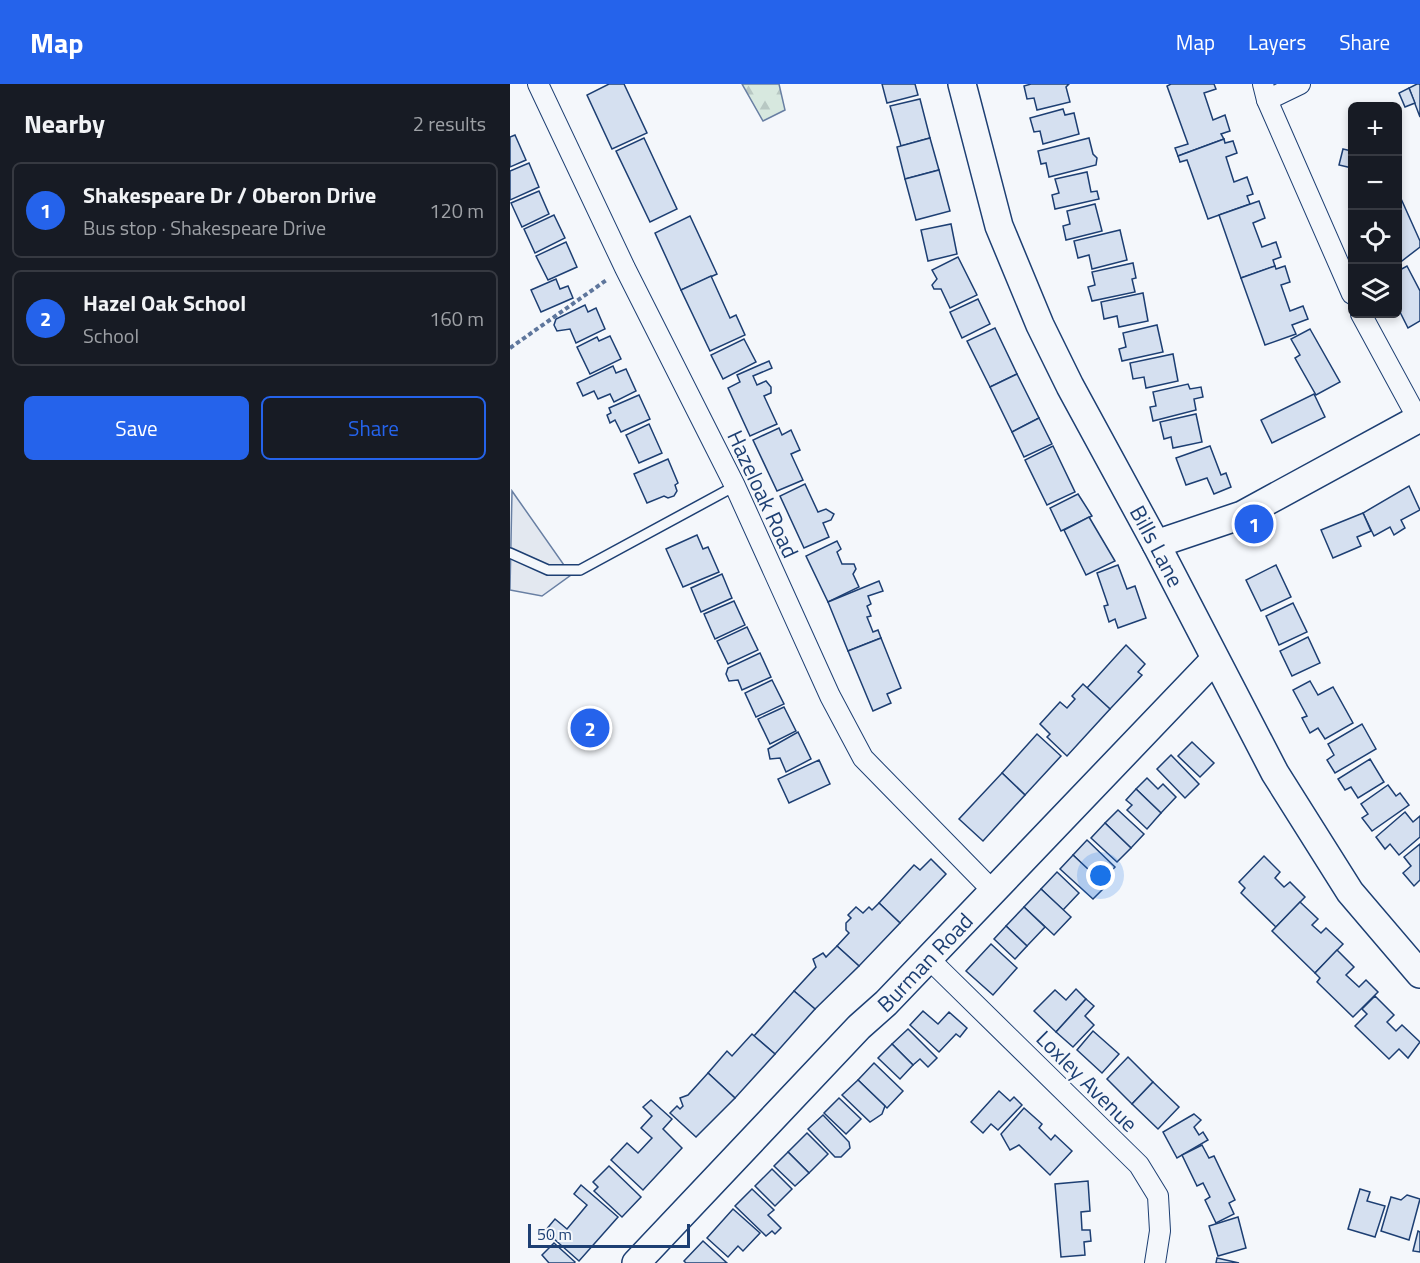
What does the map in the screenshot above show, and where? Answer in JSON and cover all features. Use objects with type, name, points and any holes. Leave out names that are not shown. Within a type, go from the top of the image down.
[{"type":"street","name":"Hazeloak Road","points":[[538,84],[625,268],[735,486],[830,696],[863,758],[993,891]]},
{"type":"street","name":"Bills Lane","points":[[962,84],[987,187],[1020,278],[1070,386],[1156,544],[1214,660],[1275,773],[1350,892],[1420,974]]},
{"type":"street","points":[[1300,84],[1265,92],[1348,283]]},
{"type":"street","points":[[1156,544],[1242,515],[1419,419],[1363,318]]},
{"type":"street","name":"Burman Road","points":[[636,1263],[859,1027],[886,1003],[1214,660]]},
{"type":"street","name":"Loxley Avenue","points":[[928,958],[1139,1165],[1158,1196],[1160,1231],[1155,1263]]},
{"type":"lane","points":[[510,554],[548,570],[580,570],[735,486]]},
{"type":"path","points":[[510,348],[625,268]]},
{"type":"green space","points":[[742,84],[779,84],[785,110],[763,121]]},
{"type":"shaded area","points":[[512,491],[571,575],[542,596],[510,590]]},
{"type":"building","points":[[609,84],[624,84],[647,133],[612,149],[587,95]]},
{"type":"building","points":[[882,84],[915,84],[918,95],[887,103]]},
{"type":"building","points":[[1069,84],[1066,87],[1070,102],[1037,110],[1034,98],[1027,99],[1024,86]]},
{"type":"building","points":[[1171,84],[1214,84],[1216,89],[1204,93],[1213,120],[1225,115],[1230,131],[1221,134],[1224,139],[1178,156],[1175,148],[1188,144],[1167,86]]},
{"type":"building","points":[[1420,84],[1420,117],[1409,88]]},
{"type":"building","points":[[1409,88],[1415,103],[1405,107],[1399,93]]},
{"type":"building","points":[[920,99],[930,138],[901,146],[890,106]]},
{"type":"building","points":[[1063,109],[1065,115],[1074,113],[1079,134],[1043,144],[1040,131],[1034,132],[1030,118]]},
{"type":"building","points":[[515,135],[526,160],[510,167],[510,137]]},
{"type":"building","points":[[644,138],[677,209],[650,222],[616,151]]},
{"type":"building","points":[[930,138],[939,170],[905,179],[897,147]]},
{"type":"building","points":[[1089,138],[1093,154],[1097,158],[1096,165],[1049,177],[1046,163],[1041,164],[1038,151]]},
{"type":"building","points":[[1224,139],[1225,143],[1233,141],[1237,153],[1226,157],[1234,182],[1247,177],[1253,194],[1247,196],[1250,204],[1208,219],[1187,160],[1180,162],[1178,156]]},
{"type":"building","points":[[1343,149],[1348,150],[1348,167],[1339,165]]},
{"type":"building","points":[[529,163],[539,187],[510,200],[510,171]]},
{"type":"building","points":[[939,170],[950,211],[916,220],[905,179]]},
{"type":"building","points":[[1087,172],[1091,192],[1097,191],[1099,199],[1055,209],[1052,195],[1059,193],[1055,179]]},
{"type":"building","points":[[539,191],[549,214],[522,227],[511,203]]},
{"type":"building","points":[[1259,201],[1265,218],[1253,223],[1262,247],[1276,242],[1281,257],[1273,260],[1275,266],[1241,278],[1219,215]]},
{"type":"building","points":[[1402,201],[1420,241],[1420,247],[1402,261]]},
{"type":"building","points":[[1095,204],[1102,231],[1066,240],[1063,226],[1070,224],[1067,211]]},
{"type":"building","points":[[554,215],[565,238],[535,253],[524,229]]},
{"type":"building","points":[[690,216],[717,274],[681,290],[655,233]]},
{"type":"building","points":[[951,224],[957,254],[928,261],[921,230]]},
{"type":"building","points":[[1120,230],[1127,260],[1092,269],[1089,255],[1078,258],[1074,241]]},
{"type":"building","points":[[566,242],[577,267],[548,280],[536,256]]},
{"type":"building","points":[[958,257],[977,295],[950,308],[941,289],[934,289],[932,285],[937,279],[932,270]]},
{"type":"building","points":[[1133,263],[1136,278],[1132,279],[1135,292],[1092,301],[1088,287],[1095,285],[1092,272]]},
{"type":"building","points":[[1275,266],[1276,269],[1285,266],[1290,282],[1281,285],[1290,311],[1303,306],[1308,319],[1292,325],[1296,334],[1265,345],[1241,278]]},
{"type":"building","points":[[1407,266],[1420,291],[1420,321],[1408,328],[1402,316],[1402,269]]},
{"type":"building","points":[[711,276],[730,318],[736,315],[745,335],[710,351],[681,290]]},
{"type":"building","points":[[556,279],[560,289],[568,286],[573,298],[541,312],[531,290]]},
{"type":"building","points":[[1143,293],[1148,321],[1119,327],[1117,316],[1104,319],[1101,302]]},
{"type":"building","points":[[978,299],[990,324],[962,338],[950,312]]},
{"type":"building","points":[[585,305],[588,312],[596,308],[605,329],[576,343],[570,329],[557,331],[554,325],[556,319]]},
{"type":"building","points":[[1157,325],[1163,352],[1122,361],[1119,349],[1126,347],[1123,333]]},
{"type":"building","points":[[995,328],[1017,374],[990,387],[967,341]]},
{"type":"building","points":[[1310,329],[1340,382],[1316,395],[1295,358],[1300,355],[1291,339]]},
{"type":"building","points":[[610,336],[621,359],[590,374],[577,347],[597,337],[599,341]]},
{"type":"building","points":[[744,339],[756,362],[723,379],[711,355]]},
{"type":"building","points":[[1173,354],[1178,381],[1146,388],[1144,377],[1133,379],[1130,363]]},
{"type":"building","points":[[769,361],[772,368],[753,376],[757,385],[766,381],[771,387],[771,393],[764,396],[777,424],[750,436],[728,388],[740,382],[737,375]]},
{"type":"building","points":[[613,366],[616,373],[626,369],[636,391],[614,402],[610,394],[598,399],[594,391],[583,396],[577,383]]},
{"type":"building","points":[[1017,374],[1039,418],[1012,432],[990,387]]},
{"type":"building","points":[[1188,384],[1190,389],[1201,387],[1203,397],[1194,399],[1196,410],[1153,421],[1150,407],[1156,406],[1153,392]]},
{"type":"building","points":[[1314,394],[1325,417],[1272,443],[1261,420]]},
{"type":"building","points":[[639,395],[650,419],[621,432],[615,420],[610,423],[607,415],[611,413],[609,408]]},
{"type":"building","points":[[1196,414],[1202,442],[1173,448],[1171,437],[1164,439],[1160,422]]},
{"type":"building","points":[[1039,418],[1052,444],[1024,457],[1012,432]]},
{"type":"building","points":[[649,424],[662,453],[639,463],[626,435]]},
{"type":"building","points":[[779,428],[782,435],[791,430],[800,450],[791,454],[803,480],[777,491],[753,440]]},
{"type":"building","points":[[1053,446],[1075,492],[1047,505],[1025,460]]},
{"type":"building","points":[[1210,446],[1221,475],[1226,473],[1231,487],[1214,494],[1207,478],[1186,485],[1176,458]]},
{"type":"building","points":[[668,459],[678,483],[675,485],[677,491],[674,496],[668,498],[664,496],[647,503],[634,474]]},
{"type":"building","points":[[805,484],[818,512],[826,509],[834,514],[831,520],[823,523],[829,537],[804,548],[780,496]]},
{"type":"building","points":[[1409,486],[1420,510],[1401,520],[1405,528],[1394,535],[1390,527],[1374,536],[1363,513]]},
{"type":"building","points":[[1078,494],[1092,516],[1061,531],[1050,508]]},
{"type":"building","points":[[1363,513],[1371,531],[1357,537],[1361,546],[1333,558],[1321,530]]},
{"type":"building","points":[[1089,517],[1115,561],[1086,575],[1064,530]]},
{"type":"building","points":[[697,535],[703,549],[708,547],[719,572],[683,587],[666,549]]},
{"type":"building","points":[[837,541],[841,549],[837,552],[842,564],[854,564],[856,569],[853,574],[859,587],[828,602],[806,556]]},
{"type":"building","points":[[1118,565],[1127,589],[1135,586],[1146,618],[1118,628],[1115,619],[1109,622],[1104,606],[1108,605],[1097,573]]},
{"type":"building","points":[[1276,565],[1291,597],[1261,611],[1246,580]]},
{"type":"building","points":[[722,574],[732,598],[701,612],[691,588]]},
{"type":"building","points":[[879,581],[883,591],[868,596],[871,604],[867,606],[871,616],[867,617],[873,632],[878,630],[881,638],[848,651],[828,602]]},
{"type":"building","points":[[734,601],[745,625],[715,639],[704,614]]},
{"type":"building","points":[[1293,603],[1307,632],[1279,645],[1266,616]]},
{"type":"building","points":[[747,627],[758,650],[728,664],[717,641]]},
{"type":"building","points":[[1308,637],[1320,663],[1292,676],[1280,651]]},
{"type":"building","points":[[881,638],[901,688],[887,694],[891,703],[873,711],[848,651]]},
{"type":"building","points":[[1126,645],[1145,664],[1138,672],[1142,675],[1110,709],[1087,688]]},
{"type":"building","points":[[760,653],[771,677],[742,690],[738,680],[729,681],[726,674],[728,668]]},
{"type":"building","points":[[772,680],[784,704],[756,717],[745,693]]},
{"type":"building","points":[[1310,681],[1318,695],[1333,687],[1353,723],[1325,739],[1318,728],[1310,733],[1302,718],[1307,716],[1293,690]]},
{"type":"building","points":[[1083,684],[1110,709],[1067,756],[1047,737],[1050,734],[1040,724],[1060,702],[1067,708],[1075,699],[1072,696]]},
{"type":"building","points":[[784,707],[796,731],[770,744],[758,719]]},
{"type":"building","points":[[1362,724],[1376,749],[1335,773],[1327,760],[1334,755],[1328,744]]},
{"type":"building","points":[[798,732],[811,759],[786,772],[780,758],[770,759],[768,749]]},
{"type":"building","points":[[1037,734],[1061,756],[1025,795],[1002,773]]},
{"type":"building","points":[[1192,742],[1214,763],[1200,777],[1178,756]]},
{"type":"building","points":[[1171,755],[1199,784],[1185,798],[1157,769]]},
{"type":"building","points":[[1370,759],[1384,782],[1358,798],[1351,787],[1345,790],[1338,779]]},
{"type":"building","points":[[819,760],[830,784],[789,803],[778,779]]},
{"type":"building","points":[[1002,773],[1025,795],[983,841],[959,819]]},
{"type":"building","points":[[1147,778],[1158,789],[1163,784],[1176,797],[1161,813],[1136,789]]},
{"type":"building","points":[[1388,785],[1396,796],[1400,793],[1409,805],[1372,831],[1362,818],[1368,814],[1361,804]]},
{"type":"building","points":[[1136,789],[1161,813],[1147,829],[1127,810],[1132,805],[1126,800]]},
{"type":"building","points":[[1118,810],[1144,834],[1131,848],[1105,823]]},
{"type":"building","points":[[1405,812],[1413,822],[1420,816],[1420,837],[1399,855],[1390,844],[1385,849],[1376,837]]},
{"type":"building","points":[[1105,823],[1131,848],[1117,862],[1091,838]]},
{"type":"building","points":[[1087,840],[1115,867],[1101,882],[1073,855]]},
{"type":"building","points":[[1420,844],[1420,880],[1414,886],[1403,873],[1411,866],[1404,857]]},
{"type":"building","points":[[1073,855],[1106,886],[1093,899],[1060,869]]},
{"type":"building","points":[[1264,856],[1280,872],[1275,878],[1284,887],[1290,882],[1305,897],[1276,927],[1241,893],[1245,888],[1239,882]]},
{"type":"building","points":[[931,859],[946,874],[900,923],[879,903],[914,865],[920,870]]},
{"type":"building","points":[[1057,872],[1079,893],[1063,910],[1041,889]]},
{"type":"building","points":[[1041,889],[1071,917],[1054,935],[1024,907]]},
{"type":"building","points":[[1300,902],[1318,919],[1312,925],[1321,933],[1326,928],[1343,944],[1315,973],[1272,931]]},
{"type":"building","points":[[879,903],[900,923],[859,966],[837,946],[849,933],[846,930],[846,923],[851,918],[848,915],[856,907],[863,913],[869,907],[872,910]]},
{"type":"building","points":[[1024,907],[1045,927],[1027,946],[1006,926]]},
{"type":"building","points":[[1006,926],[1027,946],[1015,959],[994,939]]},
{"type":"building","points":[[991,944],[1017,968],[993,995],[966,971]]},
{"type":"building","points":[[837,946],[859,966],[815,1009],[794,991],[816,967],[813,959],[823,953],[826,957]]},
{"type":"building","points":[[1337,950],[1354,967],[1346,975],[1359,987],[1366,980],[1378,992],[1353,1017],[1317,982],[1320,978],[1315,973]]},
{"type":"building","points":[[1076,989],[1086,999],[1056,1032],[1034,1011],[1055,990],[1066,1000]]},
{"type":"building","points":[[794,991],[815,1009],[775,1054],[754,1036]]},
{"type":"building","points":[[1375,996],[1394,1015],[1387,1022],[1396,1031],[1402,1025],[1420,1042],[1408,1058],[1399,1049],[1389,1059],[1355,1026],[1367,1014],[1362,1009]]},
{"type":"building","points":[[1086,999],[1094,1006],[1085,1016],[1094,1025],[1073,1047],[1056,1032]]},
{"type":"building","points":[[923,1011],[938,1024],[949,1012],[967,1028],[960,1037],[956,1034],[939,1052],[910,1025]]},
{"type":"building","points":[[908,1029],[937,1058],[928,1067],[920,1059],[913,1065],[892,1044]]},
{"type":"building","points":[[1093,1031],[1119,1054],[1102,1073],[1077,1050]]},
{"type":"building","points":[[752,1034],[775,1054],[735,1098],[708,1073],[727,1051],[732,1056]]},
{"type":"building","points":[[892,1044],[913,1065],[900,1079],[878,1058]]},
{"type":"building","points":[[1128,1057],[1153,1082],[1132,1104],[1107,1079]]},
{"type":"building","points":[[874,1063],[903,1091],[887,1108],[858,1080]]},
{"type":"building","points":[[708,1073],[735,1098],[696,1137],[670,1113],[677,1106],[680,1109],[683,1106],[680,1098],[688,1095]]},
{"type":"building","points":[[858,1080],[885,1106],[882,1114],[870,1122],[842,1095]]},
{"type":"building","points":[[1153,1082],[1179,1107],[1158,1129],[1132,1104]]},
{"type":"building","points":[[999,1091],[1010,1101],[1014,1097],[1022,1105],[998,1130],[991,1124],[983,1133],[971,1122]]},
{"type":"building","points":[[839,1098],[861,1119],[846,1134],[824,1113]]},
{"type":"building","points":[[651,1100],[672,1119],[663,1129],[682,1148],[643,1190],[611,1160],[627,1143],[638,1153],[652,1138],[641,1128],[652,1116],[643,1107]]},
{"type":"building","points":[[1024,1108],[1042,1124],[1039,1128],[1051,1140],[1055,1135],[1072,1151],[1050,1175],[1019,1145],[1010,1150],[1001,1134]]},
{"type":"building","points":[[1194,1114],[1201,1120],[1194,1127],[1199,1135],[1203,1132],[1208,1140],[1177,1158],[1163,1132]]},
{"type":"building","points":[[823,1115],[849,1142],[850,1148],[841,1157],[835,1157],[808,1129]]},
{"type":"building","points":[[807,1133],[828,1154],[809,1173],[788,1152]]},
{"type":"building","points":[[1202,1145],[1209,1158],[1214,1156],[1235,1200],[1229,1203],[1234,1214],[1216,1223],[1205,1200],[1210,1197],[1203,1183],[1197,1186],[1182,1155]]},
{"type":"building","points":[[788,1152],[809,1173],[795,1186],[774,1166]]},
{"type":"building","points":[[609,1166],[641,1197],[622,1217],[594,1191],[598,1187],[593,1182]]},
{"type":"building","points":[[772,1169],[792,1189],[775,1206],[755,1186]]},
{"type":"building","points":[[1088,1181],[1090,1211],[1081,1212],[1082,1230],[1090,1230],[1091,1241],[1084,1242],[1085,1255],[1061,1257],[1055,1184]]},
{"type":"building","points":[[581,1185],[618,1217],[579,1261],[545,1231],[555,1219],[567,1229],[587,1205],[574,1194]]},
{"type":"building","points":[[752,1189],[774,1210],[768,1215],[781,1228],[775,1234],[772,1231],[766,1236],[735,1206]]},
{"type":"building","points":[[1360,1189],[1370,1192],[1367,1201],[1385,1206],[1375,1237],[1348,1229]]},
{"type":"building","points":[[1407,1195],[1420,1199],[1409,1240],[1381,1231],[1391,1197],[1401,1200]]},
{"type":"building","points":[[733,1209],[760,1233],[743,1251],[738,1246],[728,1257],[707,1238]]},
{"type":"building","points":[[1238,1217],[1246,1248],[1218,1256],[1209,1226]]},
{"type":"building","points":[[1418,1231],[1420,1232],[1420,1252],[1413,1251]]},
{"type":"building","points":[[703,1241],[727,1263],[686,1263],[684,1261]]},
{"type":"building","points":[[554,1243],[575,1262],[549,1263],[542,1255]]},
{"type":"building","points":[[1217,1258],[1239,1263],[1216,1263]]},
{"type":"place","name":"Shakespeare Dr / Oberon Drive","points":[[1254,524]]},
{"type":"place","name":"Hazel Oak School","points":[[590,728]]}]
